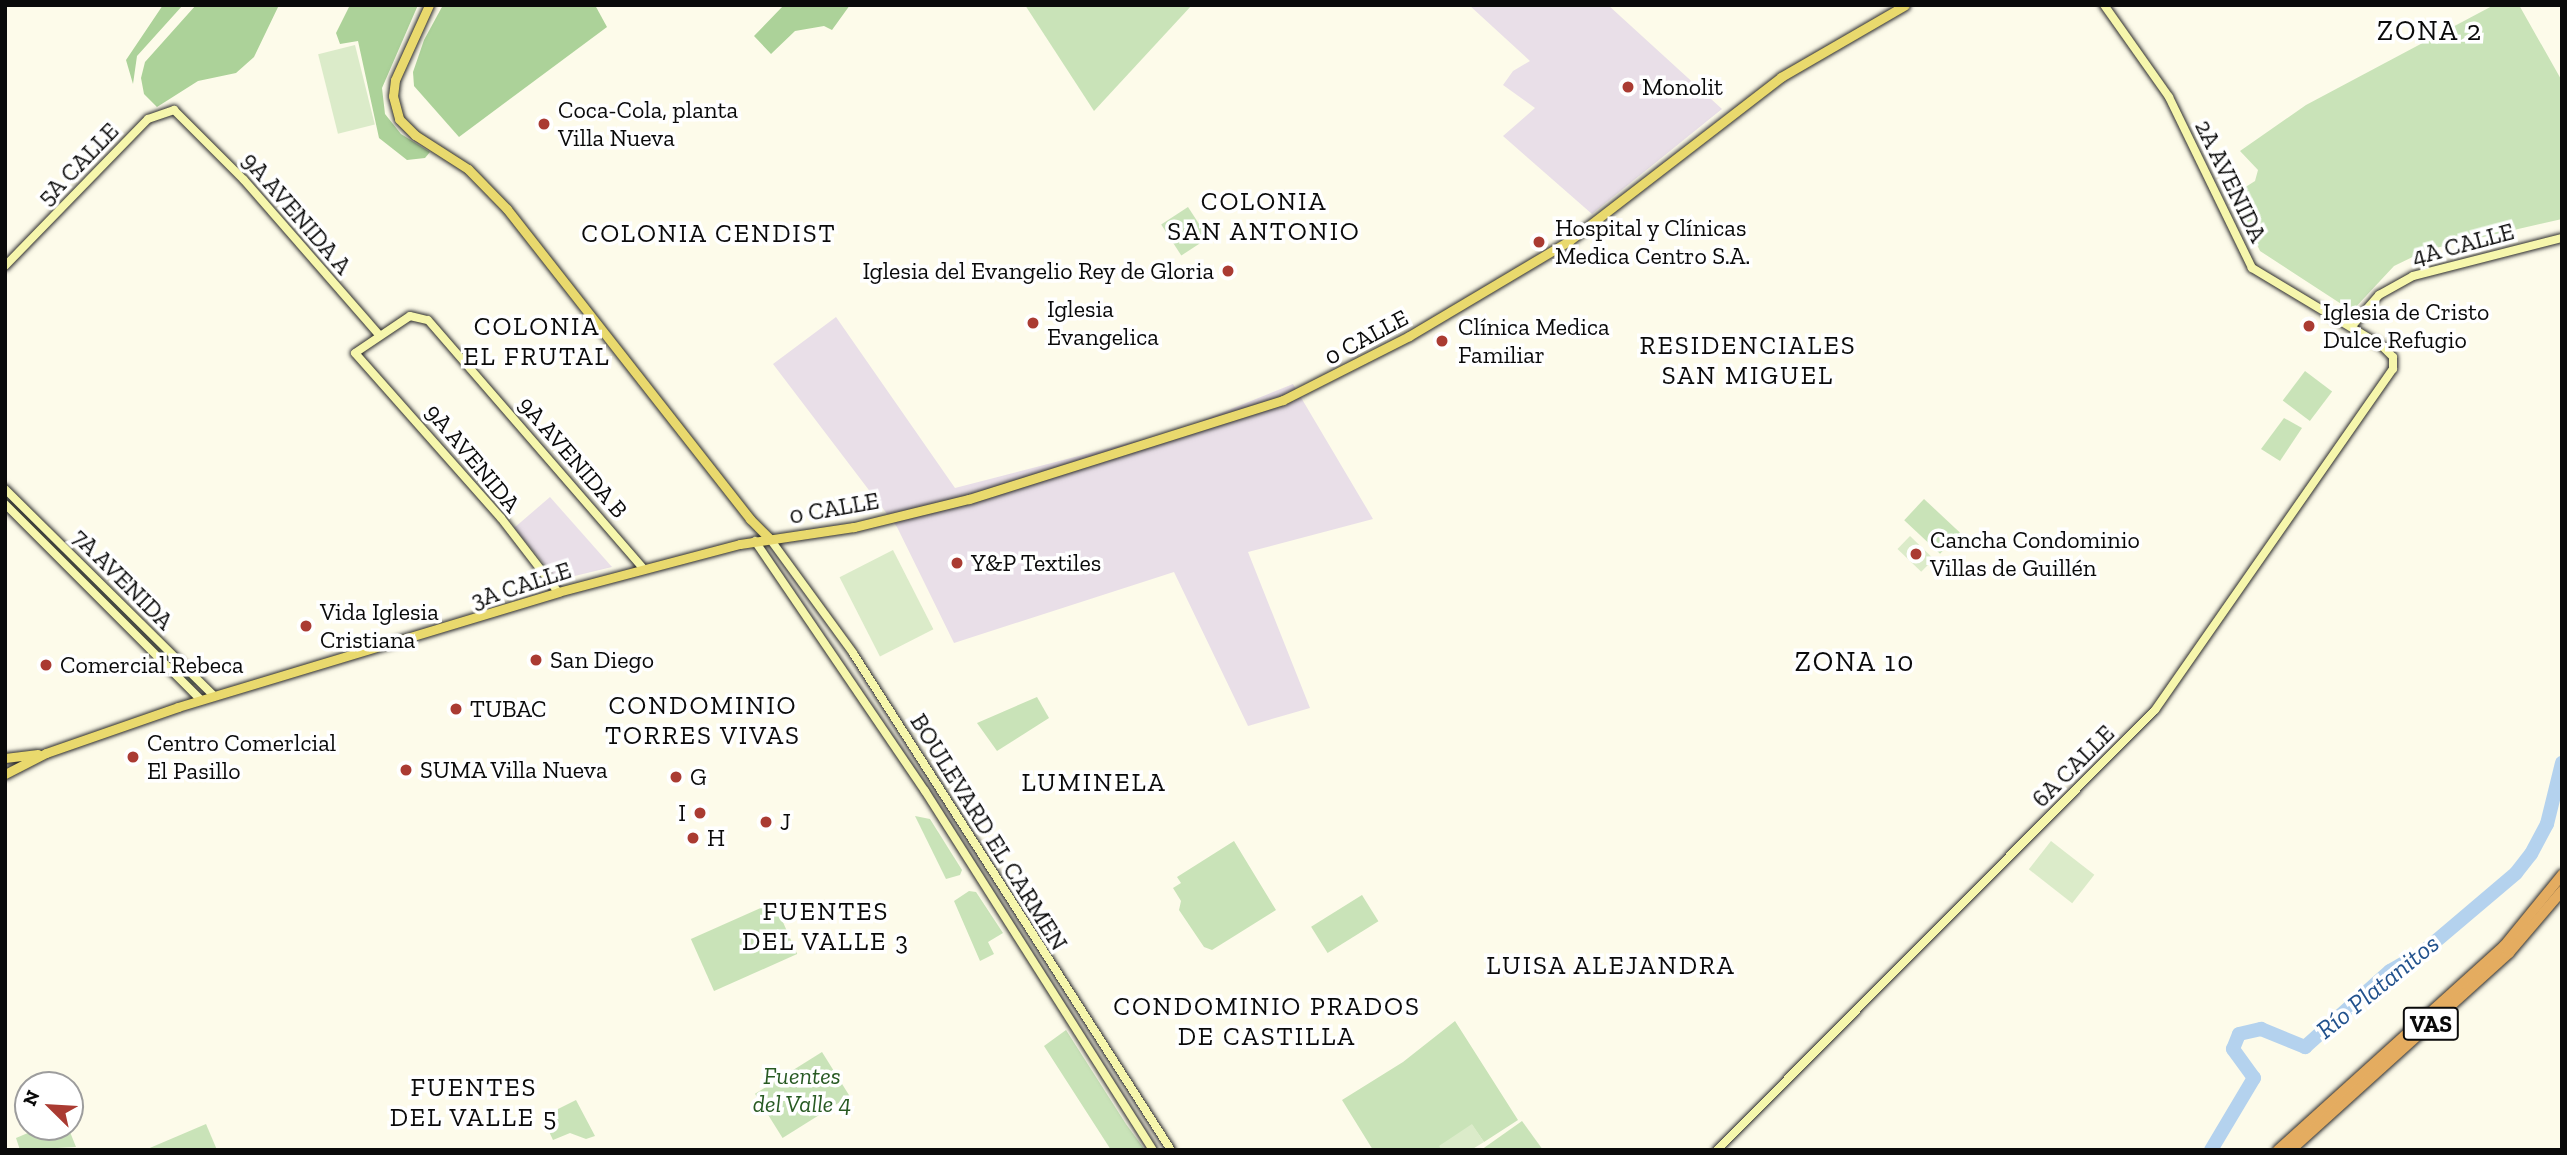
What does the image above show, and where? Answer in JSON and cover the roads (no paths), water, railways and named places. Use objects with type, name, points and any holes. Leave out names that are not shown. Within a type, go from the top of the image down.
[{"type":"highway","name":"VAS","points":[[2278,1150],[2504,946],[2562,875]]},
{"type":"highway","name":"VAS","points":[[2291,1150],[2509,953],[2562,891]]},
{"type":"main road","points":[[429,5],[395,80],[393,96],[399,119],[415,135],[468,169],[507,209],[750,519],[770,539]]},
{"type":"main road","name":"0 CALLE","points":[[770,539],[854,527],[969,499],[1177,437],[1315,386],[1409,337],[1569,241],[1782,77],[1905,5]]},
{"type":"main road","name":"2A AVENIDA","points":[[2104,5],[2169,97],[2252,268],[2351,327],[2393,359]]},
{"type":"main road","name":"5A CALLE","points":[[5,266],[148,119],[169,110],[185,117]]},
{"type":"main road","name":"9A AVENIDA A","points":[[185,117],[379,335]]},
{"type":"main road","name":"4A CALLE","points":[[2351,327],[2379,295],[2404,279],[2562,239]]},
{"type":"main road","name":"9A AVENIDA B","points":[[379,335],[415,314],[444,337],[642,568]]},
{"type":"main road","name":"9A AVENIDA","points":[[379,335],[355,352],[558,592]]},
{"type":"main road","name":"6A CALLE","points":[[1717,1150],[2155,709],[2383,387],[2393,359]]},
{"type":"main road","name":"7A AVENIDA","points":[[5,489],[214,696]]},
{"type":"main road","name":"7A AVENIDA","points":[[5,505],[201,700]]},
{"type":"main road","points":[[750,519],[755,541]]},
{"type":"main road","name":"3A CALLE","points":[[5,774],[46,753],[214,696],[642,568],[770,539]]},
{"type":"main road","name":"BOULEVARD EL CARMEN","points":[[770,539],[853,653],[1171,1150]]},
{"type":"main road","name":"BOULEVARD EL CARMEN","points":[[755,541],[945,825],[1153,1150]]},
{"type":"main road","name":"3A CALLE","points":[[5,758],[46,753]]},
{"type":"main road","points":[[945,825],[948,818],[956,816]]},
{"type":"main road","points":[[1084,1041],[1096,1034]]},
{"type":"waterway","name":"Río Platanitos","points":[[2211,1150],[2254,1078],[2233,1049],[2239,1034],[2261,1029],[2305,1047],[2390,971],[2423,952],[2516,873],[2531,854],[2547,824],[2562,763]]},
{"type":"place","name":"Monolit","points":[[1628,87]]},
{"type":"place","name":"Coca-Cola, planta Villa Nueva","points":[[544,124]]},
{"type":"place","name":"Hospital y Clínicas Medica Centro S.A.","points":[[1539,242]]},
{"type":"place","name":"Iglesia del Evangelio Rey de Gloria","points":[[1228,271]]},
{"type":"place","name":"Iglesia Evangelica","points":[[1033,323]]},
{"type":"place","name":"Iglesia de Cristo Dulce Refugio","points":[[2309,326]]},
{"type":"place","name":"Clínica Medica Familiar","points":[[1442,341]]},
{"type":"place","name":"Cancha Condominio Villas de Guillén","points":[[1916,554]]},
{"type":"place","name":"Y&P Textiles","points":[[957,563]]},
{"type":"place","name":"Vida Iglesia Cristiana","points":[[306,626]]},
{"type":"place","name":"San Diego","points":[[536,660]]},
{"type":"place","name":"Comercial Rebeca","points":[[46,665]]},
{"type":"place","name":"TUBAC","points":[[456,709]]},
{"type":"place","name":"Centro Comerlcial El Pasillo","points":[[133,757]]},
{"type":"place","name":"SUMA Villa Nueva","points":[[406,770]]},
{"type":"place","name":"G","points":[[676,777]]},
{"type":"place","name":"I","points":[[700,813]]},
{"type":"place","name":"J","points":[[766,822]]},
{"type":"place","name":"H","points":[[693,838]]},
{"type":"district","name":"ZONA 2","points":[[2430,31]]},
{"type":"district","name":"COLONIA SAN ANTONIO","points":[[1264,217]]},
{"type":"district","name":"COLONIA CENDIST","points":[[709,234]]},
{"type":"district","name":"COLONIA EL FRUTAL","points":[[537,342]]},
{"type":"district","name":"RESIDENCIALES SAN MIGUEL","points":[[1748,361]]},
{"type":"district","name":"ZONA 10","points":[[1855,662]]},
{"type":"district","name":"CONDOMINIO TORRES VIVAS","points":[[703,721]]},
{"type":"district","name":"LUMINELA","points":[[1094,783]]},
{"type":"district","name":"FUENTES DEL VALLE 3","points":[[826,927]]},
{"type":"district","name":"LUISA ALEJANDRA","points":[[1611,966]]},
{"type":"district","name":"CONDOMINIO PRADOS DE CASTILLA","points":[[1267,1022]]},
{"type":"district","name":"FUENTES DEL VALLE 5","points":[[474,1103]]},
{"type":"park label","name":"Fuentes del Valle 4","points":[[802,1090]]}]
